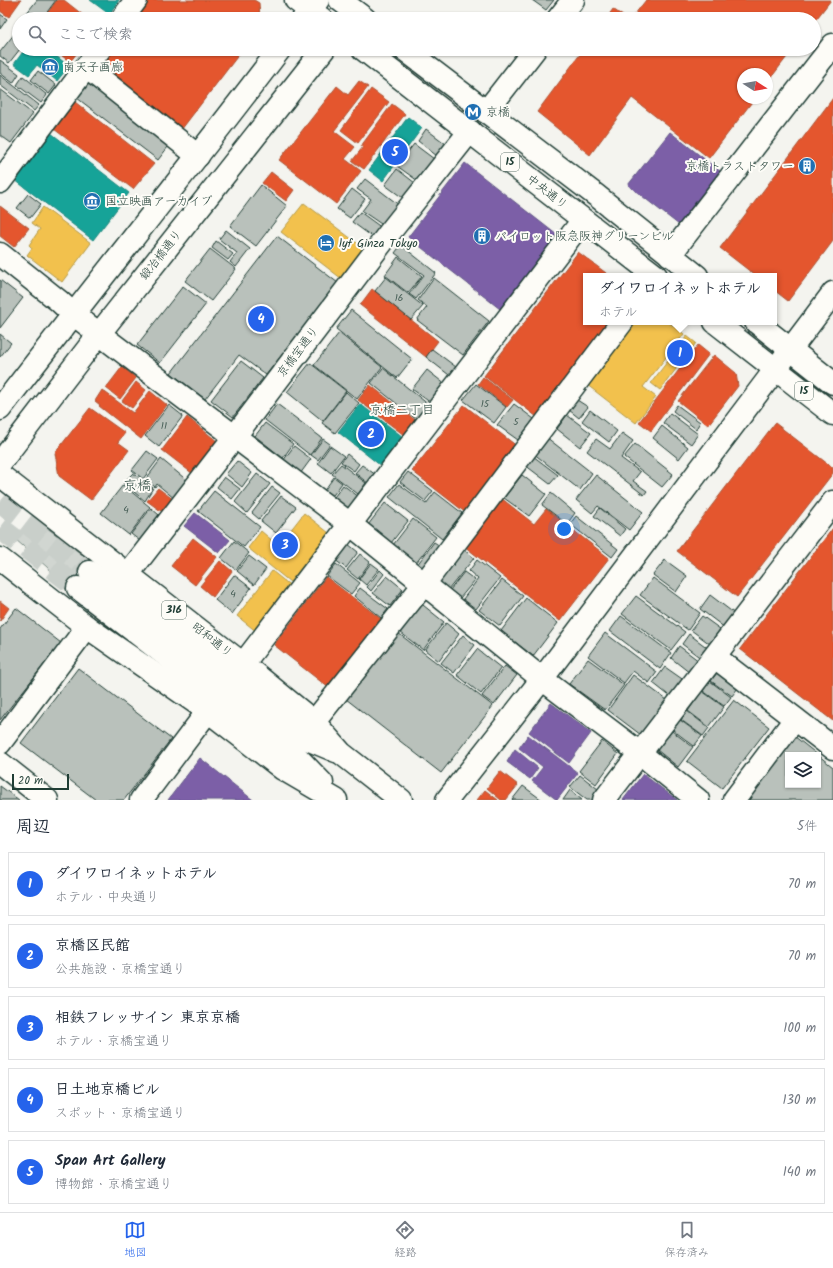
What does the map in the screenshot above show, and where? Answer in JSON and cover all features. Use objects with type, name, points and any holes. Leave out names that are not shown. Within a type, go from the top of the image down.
[{"type":"main road","points":[[127,12],[136,0]]},
{"type":"main road","points":[[564,12],[573,0]]},
{"type":"main road","points":[[670,255],[833,45]]},
{"type":"main road","points":[[0,182],[95,56]]},
{"type":"main road","points":[[0,409],[72,314],[198,156],[275,56]]},
{"type":"main road","name":"鍛冶橋通り","points":[[0,463],[99,334],[318,56]]},
{"type":"main road","name":"中央通り","points":[[372,56],[652,273]]},
{"type":"main road","name":"15","points":[[413,56],[597,196],[693,273]]},
{"type":"main road","points":[[486,112],[530,56]]},
{"type":"main road","points":[[86,67],[198,156]]},
{"type":"main road","name":"京橋宝通り","points":[[128,574],[382,242],[470,131]]},
{"type":"main road","points":[[243,664],[583,220]]},
{"type":"main road","points":[[0,254],[59,301],[72,314],[350,524],[542,679],[641,754],[698,800]]},
{"type":"main road","points":[[447,800],[542,679],[833,293]]},
{"type":"main road","points":[[314,722],[424,584],[620,325]]},
{"type":"main road","name":"15","points":[[719,325],[833,414]]},
{"type":"main road","name":"15","points":[[760,325],[833,383]]},
{"type":"main road","name":"昭和通り","points":[[0,475],[243,664],[314,722],[341,753],[401,800]]},
{"type":"main road","points":[[604,800],[641,754],[833,502]]},
{"type":"main road","name":"昭和通り","points":[[0,559],[87,627],[208,711],[283,769],[337,800]]},
{"type":"main road","name":"昭和通り","points":[[337,800],[294,754],[84,580],[305,738],[341,753]]},
{"type":"main road","points":[[0,743],[87,627]]},
{"type":"main road","points":[[715,657],[833,748]]},
{"type":"main road","points":[[141,800],[208,711]]},
{"type":"main road","points":[[734,800],[795,719]]},
{"type":"main road","points":[[0,763],[47,800]]},
{"type":"shaded area","points":[[33,517],[93,563],[70,594],[47,567],[15,539]]},
{"type":"building: 住宅","name":"lyf Ginza Tokyo","points":[[304,203],[365,249],[342,279],[281,232]]},
{"type":"building: 住宅","points":[[43,207],[91,243],[62,282],[27,255],[32,248],[29,245],[40,229],[32,223]]},
{"type":"building: 住宅","points":[[632,325],[672,325],[684,334],[643,387],[656,397],[636,423],[586,384]]},
{"type":"building: 住宅","points":[[687,336],[696,343],[660,390],[651,383]]},
{"type":"building: 住宅","points":[[304,513],[329,533],[290,582],[248,548],[261,531],[274,542],[282,532],[286,536]]},
{"type":"building: 住宅","points":[[272,571],[292,587],[257,632],[237,616]]},
{"type":"building: 商業","points":[[0,0],[21,0],[9,17],[0,11]]},
{"type":"building: 商業","points":[[57,0],[64,0],[79,12],[48,12]]},
{"type":"building: 商業","points":[[149,0],[254,0],[259,3],[260,12],[140,12]]},
{"type":"building: 商業","points":[[646,0],[831,0],[821,13],[637,12]]},
{"type":"building: 商業","points":[[62,56],[75,56],[70,62]]},
{"type":"building: 商業","points":[[107,56],[238,56],[178,134],[96,71]]},
{"type":"building: 商業","points":[[579,56],[788,56],[773,75],[773,68],[737,68],[737,104],[750,104],[709,158],[632,98],[590,155],[537,112]]},
{"type":"building: 商業","points":[[359,81],[368,87],[334,131],[355,147],[345,159],[361,171],[336,204],[279,160],[337,86],[348,95]]},
{"type":"building: 商業","points":[[371,89],[389,102],[358,143],[341,130]]},
{"type":"building: 商業","name":"京橋トラストタワー","points":[[833,98],[833,241],[788,301],[777,292],[777,273],[752,273],[720,248]]},
{"type":"building: 商業","points":[[75,102],[154,164],[133,189],[54,129]]},
{"type":"building: 商業","points":[[392,104],[405,114],[364,169],[352,161],[363,147],[361,146]]},
{"type":"building: 商業","points":[[271,172],[294,190],[286,201],[262,183]]},
{"type":"building: 商業","points":[[0,206],[29,228],[14,247],[0,236]]},
{"type":"building: 商業","points":[[578,252],[606,273],[583,273],[583,325],[607,325],[537,417],[484,376]]},
{"type":"building: 商業","points":[[372,289],[438,341],[426,357],[360,305]]},
{"type":"building: 商業","points":[[698,345],[709,354],[651,431],[639,422]]},
{"type":"building: 商業","points":[[714,355],[736,373],[738,386],[708,425],[678,401]]},
{"type":"building: 商業","points":[[122,367],[136,378],[120,399],[106,388]]},
{"type":"building: 商業","points":[[483,377],[513,400],[507,407],[478,384]]},
{"type":"building: 商業","points":[[136,382],[146,390],[132,408],[122,401]]},
{"type":"building: 商業","points":[[370,385],[415,420],[404,435],[358,400]]},
{"type":"building: 商業","points":[[102,390],[133,413],[150,391],[167,405],[141,439],[99,406],[100,405],[95,401]]},
{"type":"building: 商業","points":[[464,405],[518,447],[466,513],[412,471]]},
{"type":"building: 商業","points":[[90,408],[125,433],[118,442],[129,450],[91,500],[59,476],[55,453]]},
{"type":"building: 商業","points":[[187,417],[218,442],[193,474],[162,450]]},
{"type":"building: 商業","points":[[775,423],[833,468],[833,473],[737,597],[677,551]]},
{"type":"building: 商業","points":[[158,488],[174,500],[165,514],[147,501]]},
{"type":"building: 商業","points":[[501,498],[534,524],[546,509],[609,558],[560,621],[464,546]]},
{"type":"building: 商業","points":[[833,528],[833,721],[740,649]]},
{"type":"building: 商業","points":[[193,538],[217,557],[195,585],[171,566]]},
{"type":"building: 商業","points":[[220,561],[232,571],[213,597],[200,586]]},
{"type":"building: 商業","points":[[326,577],[381,619],[329,688],[274,645]]},
{"type":"building: 商業","points":[[0,601],[9,608],[0,621]]},
{"type":"building: 商業","points":[[500,771],[518,785],[506,800],[501,800],[487,788]]},
{"type":"building: 商業","points":[[485,790],[498,800],[477,800]]},
{"type":"building: 業務","points":[[670,132],[721,172],[679,225],[628,185]]},
{"type":"building: 業務","name":"パイロット阪急阪神グリーンビル","points":[[465,163],[557,235],[500,309],[408,237]]},
{"type":"building: 業務","points":[[195,513],[230,540],[219,553],[184,526]]},
{"type":"building: 業務","points":[[551,703],[591,733],[569,763],[529,732]]},
{"type":"building: 業務","points":[[528,735],[578,773],[557,800],[532,781],[543,767],[519,748]]},
{"type":"building: 業務","points":[[515,749],[538,768],[530,779],[507,762]]},
{"type":"building: 業務","points":[[200,758],[253,800],[168,800]]},
{"type":"building: 業務","points":[[643,774],[677,800],[623,800]]},
{"type":"building: 公共","points":[[90,0],[119,0],[110,12],[106,12]]},
{"type":"building: 公共","points":[[20,56],[56,56],[69,66],[57,81],[37,65],[29,75],[14,64]]},
{"type":"building: 公共","points":[[408,117],[422,128],[383,181],[369,170]]},
{"type":"building: 公共","points":[[51,133],[129,193],[93,240],[15,180]]},
{"type":"building: 公共","points":[[360,404],[403,437],[381,466],[338,432]]},
{"type":"building: その他","points":[[37,0],[56,0],[47,12],[28,12]]},
{"type":"building: その他","points":[[532,0],[554,0],[546,10]]},
{"type":"building: その他","points":[[0,14],[7,19],[0,29]]},
{"type":"building: その他","points":[[12,37],[12,56],[14,56],[9,63],[0,56],[0,52]]},
{"type":"building: その他","points":[[0,60],[19,74],[13,83],[0,73]]},
{"type":"building: その他","points":[[38,71],[56,85],[49,94],[31,80]]},
{"type":"building: その他","points":[[0,75],[39,105],[34,111],[0,85]]},
{"type":"building: その他","points":[[23,76],[47,95],[41,103],[17,85]]},
{"type":"building: その他","points":[[91,80],[171,143],[158,160],[77,98]]},
{"type":"building: その他","points":[[0,89],[33,114],[11,143],[0,135]]},
{"type":"building: その他","points":[[426,129],[446,144],[437,156],[418,141]]},
{"type":"building: その他","points":[[414,144],[434,159],[418,181],[397,166]]},
{"type":"building: その他","points":[[397,169],[415,183],[403,198],[385,185]]},
{"type":"building: その他","points":[[365,179],[399,205],[384,226],[362,211],[371,199],[357,189]]},
{"type":"building: その他","points":[[261,185],[287,206],[256,246],[230,226]]},
{"type":"building: その他","points":[[352,189],[365,199],[350,218],[337,209]]},
{"type":"building: その他","points":[[28,194],[41,204],[30,218],[17,208]]},
{"type":"building: その他","points":[[360,212],[382,228],[374,238],[352,222]]},
{"type":"building: その他","points":[[226,230],[250,249],[236,267],[230,262],[237,253],[219,239]]},
{"type":"building: その他","points":[[277,236],[338,283],[266,375],[239,355],[205,399],[171,373]]},
{"type":"building: その他","points":[[216,241],[233,254],[228,260],[212,248]]},
{"type":"building: その他","points":[[401,245],[436,273],[416,299],[409,294],[424,275],[395,253]]},
{"type":"building: その他","points":[[210,249],[236,269],[211,301],[185,281]]},
{"type":"building: その他","points":[[398,257],[422,276],[408,293],[385,275]]},
{"type":"building: その他","points":[[386,277],[423,306],[411,320],[375,291]]},
{"type":"building: その他","points":[[434,278],[489,321],[463,355],[417,320],[427,307],[418,300]]},
{"type":"building: その他","points":[[0,280],[23,298],[0,328]]},
{"type":"building: その他","points":[[183,286],[206,304],[160,363],[137,345]]},
{"type":"building: その他","points":[[351,310],[412,359],[397,378],[336,329]]},
{"type":"building: その他","points":[[339,333],[382,367],[357,399],[314,365]]},
{"type":"building: その他","points":[[0,334],[11,343],[0,357]]},
{"type":"building: その他","points":[[432,349],[456,367],[449,375],[426,357]]},
{"type":"building: その他","points":[[241,361],[263,378],[233,417],[211,400]]},
{"type":"building: その他","points":[[310,363],[346,391],[323,421],[287,392]]},
{"type":"building: その他","points":[[383,368],[429,405],[417,420],[371,383]]},
{"type":"building: その他","points":[[427,370],[446,385],[431,403],[412,389]]},
{"type":"building: その他","points":[[476,384],[506,407],[494,423],[463,400]]},
{"type":"building: その他","points":[[346,392],[359,403],[335,433],[322,423]]},
{"type":"building: その他","points":[[577,400],[588,407],[579,418],[569,410]]},
{"type":"building: その他","points":[[277,404],[322,438],[310,455],[265,420]]},
{"type":"building: その他","points":[[514,404],[534,419],[518,440],[497,425]]},
{"type":"building: その他","points":[[169,405],[183,416],[159,447],[145,436]]},
{"type":"building: その他","points":[[677,405],[700,422],[696,429],[673,411]]},
{"type":"building: その他","points":[[590,410],[617,431],[609,442],[582,421]]},
{"type":"building: その他","points":[[670,413],[698,434],[691,444],[663,423]]},
{"type":"building: その他","points":[[567,415],[591,433],[580,447],[557,429]]},
{"type":"building: その他","points":[[265,423],[293,444],[283,458],[255,436]]},
{"type":"building: その他","points":[[662,426],[688,447],[679,459],[653,438]]},
{"type":"building: その他","points":[[622,433],[633,441],[621,458],[640,472],[633,481],[647,491],[644,495],[587,451],[596,439],[610,449]]},
{"type":"building: その他","points":[[546,437],[592,473],[580,490],[533,453]]},
{"type":"building: その他","points":[[323,439],[330,444],[318,460],[311,455]]},
{"type":"building: その他","points":[[635,444],[673,474],[662,487],[624,457]]},
{"type":"building: その他","points":[[294,446],[311,459],[300,474],[283,461]]},
{"type":"building: その他","points":[[330,446],[344,456],[331,473],[318,463]]},
{"type":"building: その他","points":[[147,451],[158,459],[143,479],[132,470]]},
{"type":"building: その他","points":[[347,454],[359,464],[354,471],[341,462]]},
{"type":"building: その他","points":[[533,456],[558,475],[550,484],[525,465]]},
{"type":"building: その他","points":[[161,459],[189,482],[175,499],[157,484],[155,487],[146,479]]},
{"type":"building: その他","points":[[237,461],[252,473],[242,487],[226,474]]},
{"type":"building: その他","points":[[341,464],[366,483],[358,494],[332,474]]},
{"type":"building: その他","points":[[362,465],[376,475],[369,484],[355,473]]},
{"type":"building: その他","points":[[408,472],[433,491],[425,501],[400,482]]},
{"type":"building: その他","points":[[133,473],[153,488],[145,501],[123,483]]},
{"type":"building: その他","points":[[257,474],[270,484],[247,513],[235,502]]},
{"type":"building: その他","points":[[522,475],[546,494],[529,516],[504,498]]},
{"type":"building: その他","points":[[596,475],[643,512],[629,530],[598,506],[592,513],[576,500]]},
{"type":"building: その他","points":[[224,477],[240,489],[232,499],[217,487]]},
{"type":"building: その他","points":[[334,477],[342,483],[331,498],[323,492]]},
{"type":"building: その他","points":[[399,484],[426,504],[435,492],[462,513],[442,539],[389,497]]},
{"type":"building: その他","points":[[123,485],[150,507],[129,535],[101,513]]},
{"type":"building: その他","points":[[343,485],[359,497],[348,512],[332,500]]},
{"type":"building: その他","points":[[272,487],[280,493],[259,519],[252,513]]},
{"type":"building: その他","points":[[214,491],[260,527],[244,547],[198,511]]},
{"type":"building: その他","points":[[551,493],[575,513],[567,524],[542,505]]},
{"type":"building: その他","points":[[281,496],[296,507],[276,533],[261,521]]},
{"type":"building: その他","points":[[385,503],[408,521],[391,543],[368,525]]},
{"type":"building: その他","points":[[151,508],[159,515],[140,541],[131,534]]},
{"type":"building: その他","points":[[600,508],[625,529],[620,536],[594,516]]},
{"type":"building: その他","points":[[576,516],[618,549],[612,557],[570,524]]},
{"type":"building: その他","points":[[413,519],[436,537],[416,563],[393,545]]},
{"type":"building: その他","points":[[234,541],[249,553],[236,570],[221,558]]},
{"type":"building: その他","points":[[434,542],[440,546],[422,569],[417,565]]},
{"type":"building: その他","points":[[348,544],[358,552],[346,568],[335,560]]},
{"type":"building: その他","points":[[463,549],[474,558],[448,590],[438,581]]},
{"type":"building: その他","points":[[360,554],[370,562],[358,579],[347,570]]},
{"type":"building: その他","points":[[249,556],[266,569],[254,585],[237,571]]},
{"type":"building: その他","points":[[477,560],[500,578],[476,609],[463,599],[478,579],[469,571]]},
{"type":"building: その他","points":[[665,560],[687,576],[676,592],[653,575]]},
{"type":"building: その他","points":[[371,563],[379,569],[366,585],[359,579]]},
{"type":"building: その他","points":[[336,564],[360,583],[351,594],[327,576]]},
{"type":"building: その他","points":[[380,570],[384,574],[371,591],[367,587]]},
{"type":"building: その他","points":[[464,572],[475,580],[460,598],[450,590]]},
{"type":"building: その他","points":[[234,575],[251,588],[232,614],[215,600]]},
{"type":"building: その他","points":[[387,576],[403,589],[390,606],[373,593]]},
{"type":"building: その他","points":[[653,578],[700,613],[688,630],[640,595]]},
{"type":"building: その他","points":[[502,580],[523,596],[500,626],[479,610]]},
{"type":"building: その他","points":[[360,588],[388,609],[381,618],[354,596]]},
{"type":"building: その他","points":[[710,595],[735,614],[725,628],[700,609]]},
{"type":"building: その他","points":[[636,596],[685,632],[671,650],[622,614]]},
{"type":"building: その他","points":[[526,598],[558,623],[533,656],[501,631]]},
{"type":"building: その他","points":[[418,601],[444,622],[423,650],[396,629]]},
{"type":"building: その他","points":[[16,608],[61,643],[0,720],[0,629]]},
{"type":"building: その他","points":[[621,616],[671,653],[660,669],[610,631]]},
{"type":"building: その他","points":[[702,616],[720,629],[710,644],[691,630]]},
{"type":"building: その他","points":[[446,623],[459,634],[439,661],[425,650]]},
{"type":"building: その他","points":[[398,633],[493,706],[441,773],[346,699]]},
{"type":"building: その他","points":[[605,633],[657,672],[649,683],[633,671],[624,683],[588,656]]},
{"type":"building: その他","points":[[689,634],[709,649],[702,659],[682,644]]},
{"type":"building: その他","points":[[463,635],[475,645],[454,673],[441,663]]},
{"type":"building: その他","points":[[679,646],[699,661],[690,673],[671,658]]},
{"type":"building: その他","points":[[477,649],[501,668],[481,694],[457,675]]},
{"type":"building: その他","points":[[588,659],[624,685],[605,710],[569,684]]},
{"type":"building: その他","points":[[505,666],[517,675],[494,705],[482,696]]},
{"type":"building: その他","points":[[665,667],[685,681],[672,698],[653,683]]},
{"type":"building: その他","points":[[78,668],[171,739],[124,800],[96,800],[21,743]]},
{"type":"building: その他","points":[[719,670],[740,685],[732,696],[711,681]]},
{"type":"building: その他","points":[[633,675],[671,703],[645,738],[608,710]]},
{"type":"building: その他","points":[[710,681],[731,697],[724,706],[703,691]]},
{"type":"building: その他","points":[[702,691],[724,707],[709,727],[688,711]]},
{"type":"building: その他","points":[[734,700],[769,727],[722,788],[687,761]]},
{"type":"building: その他","points":[[687,711],[709,728],[703,736],[681,720]]},
{"type":"building: その他","points":[[680,720],[702,736],[694,746],[673,730]]},
{"type":"building: その他","points":[[672,731],[693,747],[678,767],[657,750]]},
{"type":"building: その他","points":[[794,736],[814,752],[785,752],[785,788],[821,788],[821,757],[833,767],[833,800],[744,800]]},
{"type":"building: その他","points":[[602,741],[618,754],[596,784],[579,771]]},
{"type":"building: その他","points":[[580,775],[603,793],[598,800],[587,800],[570,787]]},
{"type":"building: その他","points":[[0,786],[19,800],[0,800]]},
{"type":"building: その他","points":[[523,786],[542,800],[512,800]]},
{"type":"building: その他","points":[[570,790],[582,800],[563,800]]},
{"type":"tunnel","points":[[0,502],[90,572]]},
{"type":"tunnel","points":[[0,528],[78,588]]},
{"type":"place","name":"南天子画廊","points":[[50,67]]},
{"type":"place","name":"京橋","points":[[473,112]]},
{"type":"place","name":"Span Art Gallery","points":[[395,152]]},
{"type":"place","name":"京橋トラストタワー","points":[[807,166]]},
{"type":"place","name":"国立映画アーカイブ","points":[[92,201]]},
{"type":"place","name":"パイロット阪急阪神グリーンビル","points":[[482,236]]},
{"type":"place","name":"lyf Ginza Tokyo","points":[[326,243]]},
{"type":"place","name":"日土地京橋ビル","points":[[261,319]]},
{"type":"place","name":"ダイワロイネットホテル","points":[[680,353]]},
{"type":"place","name":"京橋区民館","points":[[371,434]]},
{"type":"place","name":"相鉄フレッサイン 東京京橋","points":[[285,545]]},
{"type":"district","name":"京橋二丁目","points":[[402,410]]},
{"type":"district","name":"京橋","points":[[137,486]]}]
